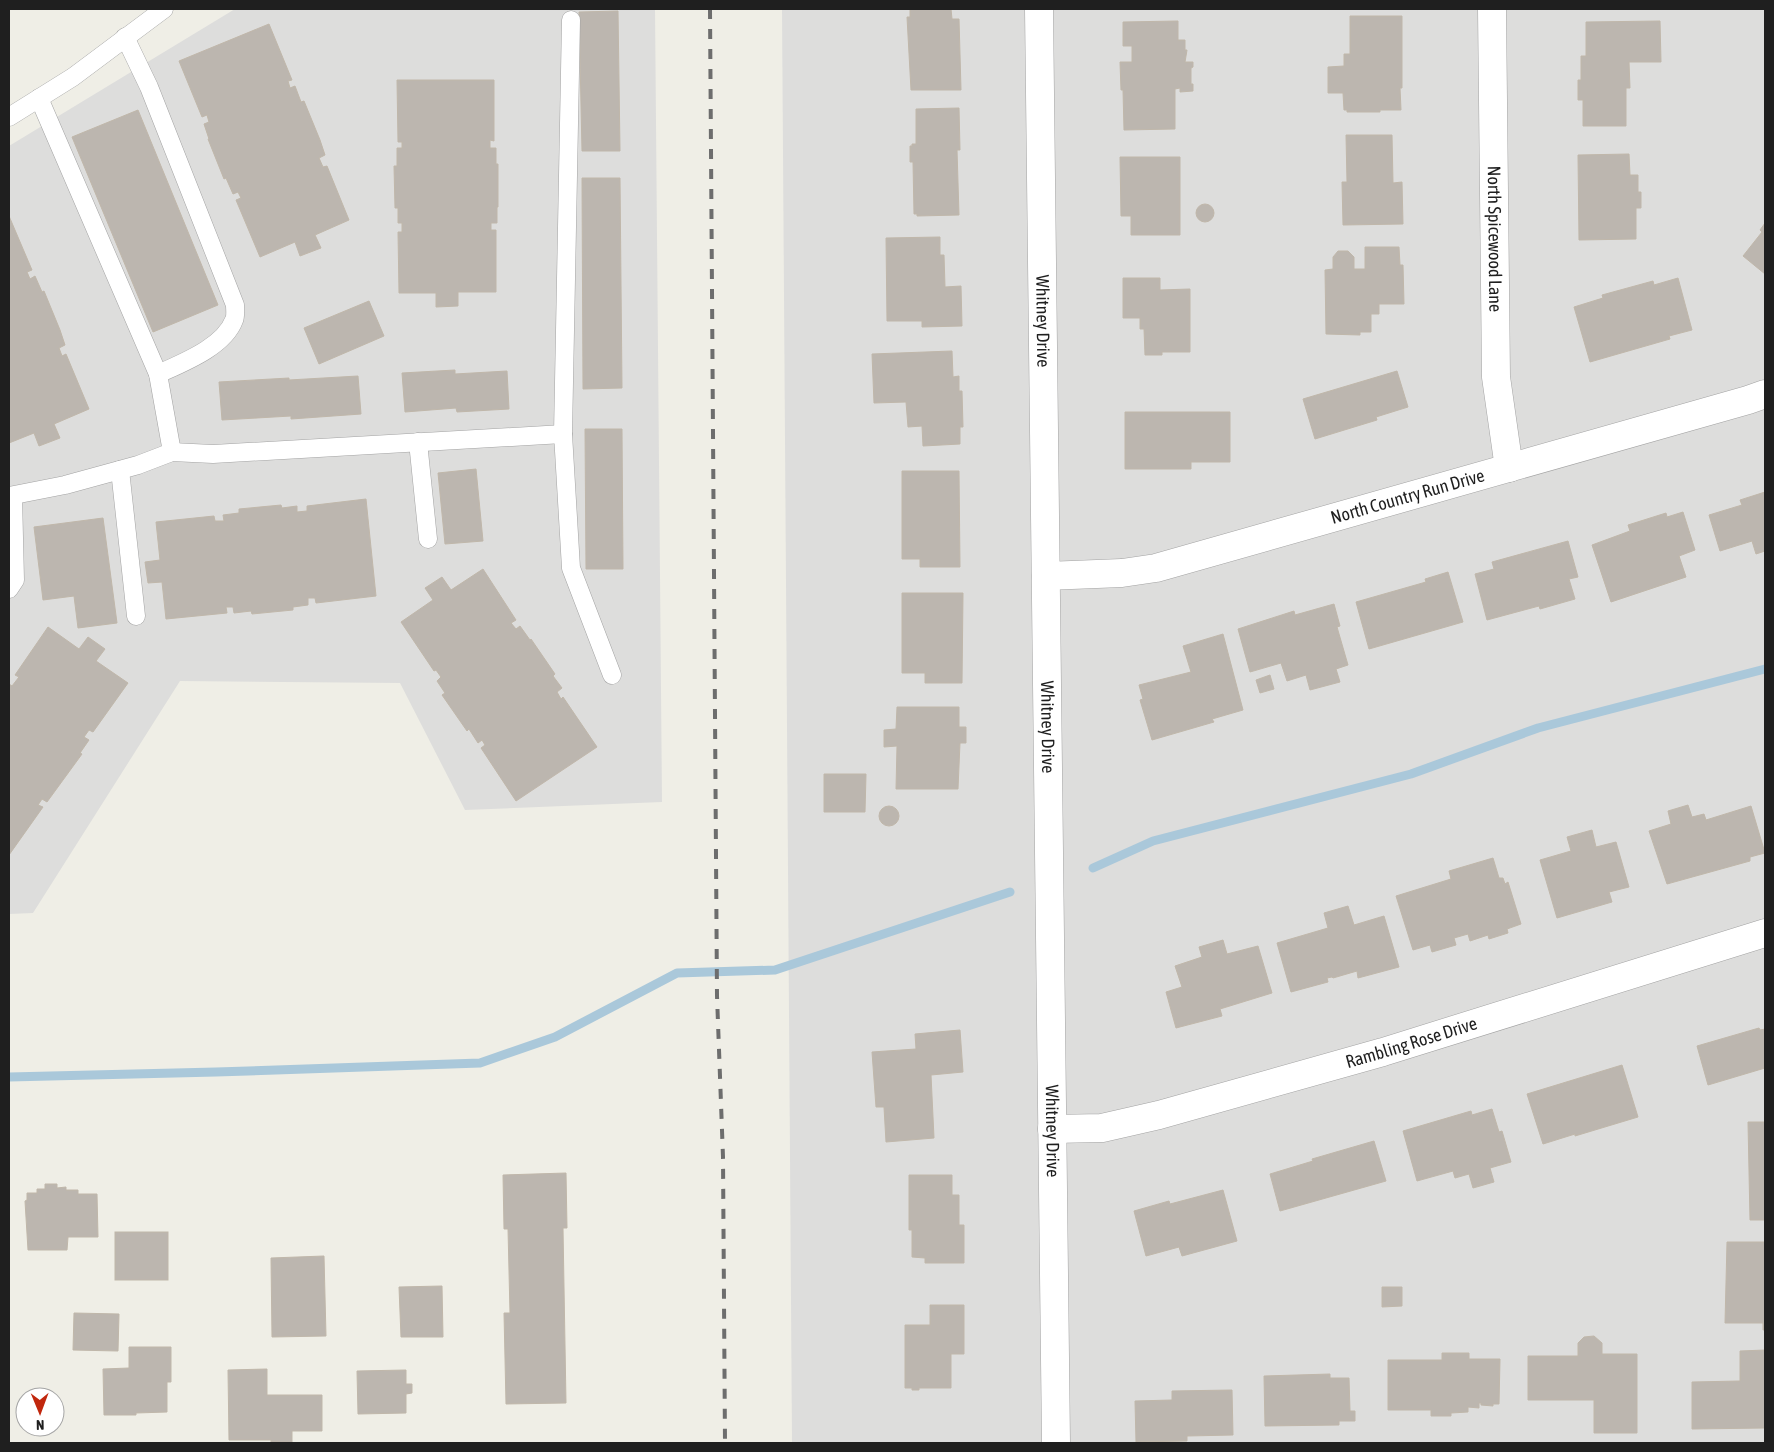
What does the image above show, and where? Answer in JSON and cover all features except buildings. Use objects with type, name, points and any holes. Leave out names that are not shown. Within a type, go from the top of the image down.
[{"type":"street","name":"Whitney Drive","points":[[1039,9],[1056,1443]]},
{"type":"street","name":"North Spicewood Lane","points":[[1492,9],[1496,377],[1509,468]]},
{"type":"street","name":"North Country Run Drive","points":[[1046,576],[1122,572],[1156,568],[1739,403],[1765,394]]},
{"type":"street","name":"Rambling Rose Drive","points":[[1052,1128],[1102,1128],[1158,1115],[1383,1052],[1765,933]]},
{"type":"lane","points":[[9,117],[73,77],[164,9]]},
{"type":"lane","points":[[571,20],[563,434],[571,568],[612,675]]},
{"type":"lane","points":[[125,37],[150,87],[235,305],[234,319],[218,341],[200,353],[158,374]]},
{"type":"lane","points":[[39,98],[158,374],[172,452]]},
{"type":"lane","points":[[9,589],[15,580],[11,496],[65,485],[120,470],[172,452],[213,454],[563,434]]},
{"type":"lane","points":[[418,442],[428,539]]},
{"type":"lane","points":[[120,470],[136,616]]},
{"type":"shaded area","points":[[235,9],[655,9],[662,802],[465,810],[400,683],[180,681],[33,913],[9,914],[9,146]]},
{"type":"shaded area","points":[[782,9],[1765,9],[1765,1443],[792,1443]]},
{"type":"waterway","points":[[1093,868],[1153,841],[1411,774],[1538,728],[1765,669]]},
{"type":"waterway","points":[[9,1077],[480,1063],[555,1037],[677,973],[775,970],[1010,892]]},
{"type":"railway","points":[[710,9],[717,996],[723,1157],[725,1443]]}]
